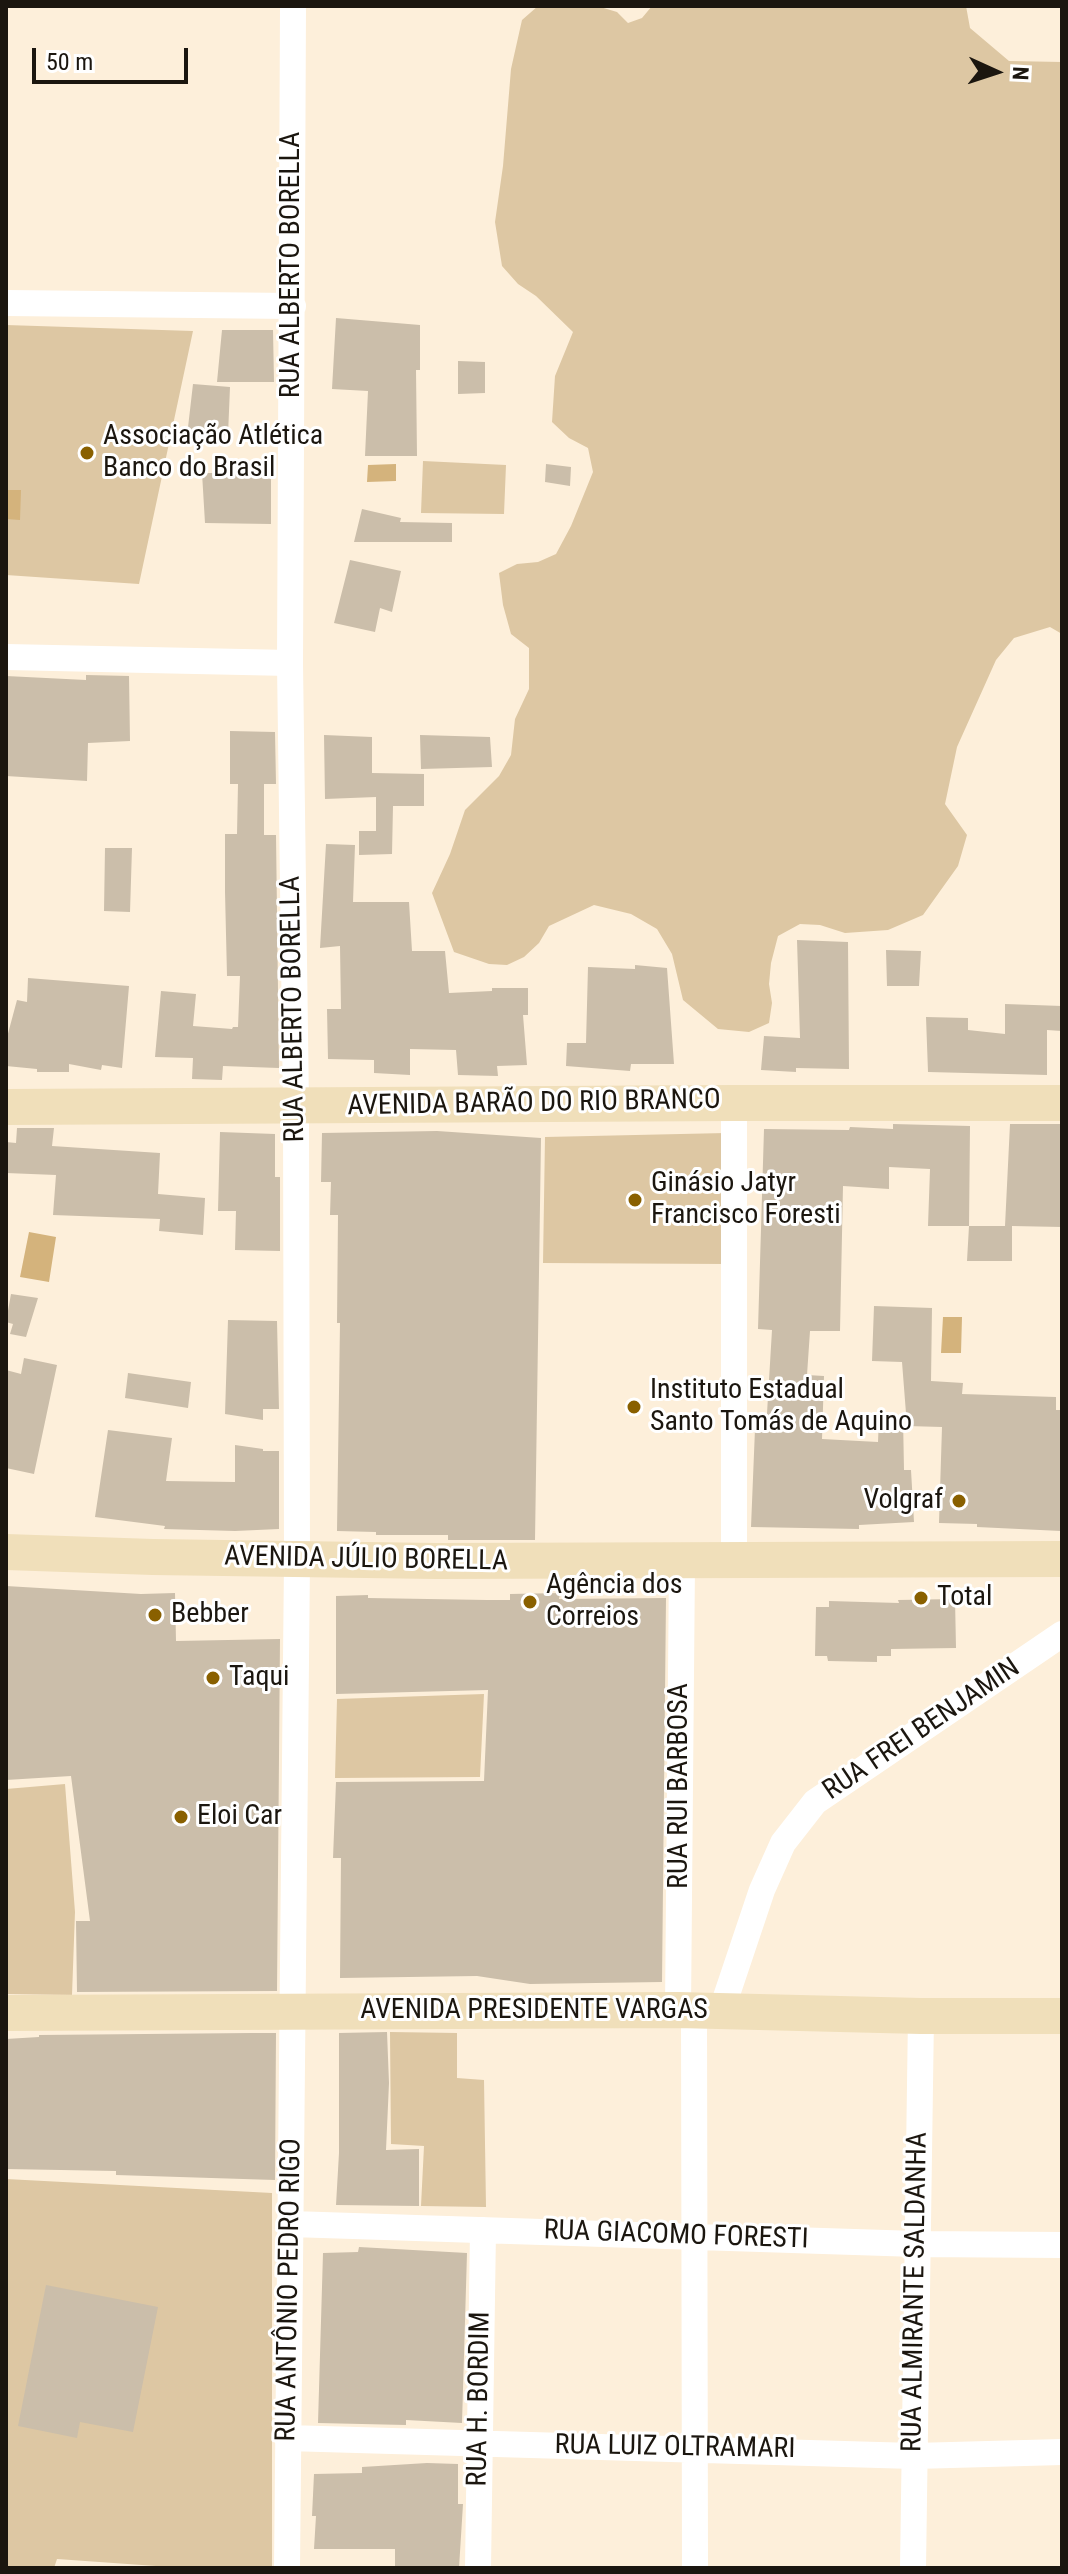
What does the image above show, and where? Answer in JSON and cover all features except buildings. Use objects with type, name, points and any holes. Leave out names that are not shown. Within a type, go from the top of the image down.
[{"type":"main road","name":"AVENIDA BARÃO DO RIO BRANCO","points":[[6,1107],[1062,1103]]},
{"type":"main road","name":"AVENIDA JÚLIO BORELLA","points":[[6,1552],[297,1560],[734,1562],[1062,1559]]},
{"type":"main road","name":"AVENIDA PRESIDENTE VARGAS","points":[[6,2013],[698,2011],[1062,2016]]},
{"type":"street","name":"RUA ALBERTO BORELLA","points":[[293,6],[290,663],[296,1107],[297,1560],[293,2011]]},
{"type":"street","points":[[6,303],[293,306]]},
{"type":"street","points":[[6,657],[290,663]]},
{"type":"street","points":[[734,1103],[734,1562]]},
{"type":"street","name":"RUA RUI BARBOSA","points":[[682,1562],[698,2011],[694,2235],[695,2568]]},
{"type":"street","name":"RUA FREI BENJAMIN","points":[[698,2011],[762,1890],[783,1843],[815,1802],[1062,1634]]},
{"type":"street","name":"RUA ANTÔNIO PEDRO RIGO","points":[[287,2568],[293,2011]]},
{"type":"street","name":"RUA ALMIRANTE SALDANHA","points":[[913,2568],[921,2016]]},
{"type":"street","name":"RUA GIACOMO FORESTI","points":[[291,2224],[917,2244],[1062,2245]]},
{"type":"street","name":"RUA H. BORDIM","points":[[478,2568],[483,2230]]},
{"type":"street","name":"RUA LUIZ OLTRAMARI","points":[[287,2438],[914,2456],[1062,2452]]},
{"type":"shaded area","points":[[538,6],[597,6],[617,12],[628,23],[642,18],[652,6],[966,6],[970,28],[1009,61],[1062,62],[1062,634],[1050,627],[1014,638],[996,660],[957,747],[945,804],[967,835],[958,866],[923,915],[888,930],[845,933],[820,925],[800,924],[778,936],[771,963],[769,1023],[749,1032],[718,1029],[683,1000],[672,954],[657,929],[631,914],[594,905],[549,926],[539,943],[524,957],[507,965],[489,964],[454,952],[432,893],[465,810],[499,776],[511,755],[515,719],[529,689],[529,648],[511,634],[499,573],[517,564],[538,562],[556,554],[593,472],[588,448],[569,438],[552,422],[555,376],[573,332],[502,266],[495,222],[511,69],[522,20]]},
{"type":"shaded area","name":"Associação Atlética Banco do Brasil","points":[[6,325],[193,331],[139,584],[6,575]]},
{"type":"shaded area","points":[[423,461],[506,465],[504,514],[421,513]]},
{"type":"shaded area","points":[[396,464],[396,481],[367,482],[368,465]]},
{"type":"shaded area","points":[[6,490],[21,490],[20,520],[6,519]]},
{"type":"shaded area","name":"Ginásio Jatyr Francisco Foresti","points":[[726,1133],[725,1264],[543,1263],[545,1137]]},
{"type":"shaded area","points":[[29,1232],[56,1237],[49,1282],[20,1277]]},
{"type":"shaded area","points":[[943,1317],[962,1317],[961,1353],[941,1353]]},
{"type":"shaded area","points":[[484,1694],[480,1777],[335,1778],[337,1699]]},
{"type":"shaded area","points":[[65,1784],[75,1912],[72,1995],[6,1994],[6,1789]]},
{"type":"shaded area","points":[[390,2032],[457,2033],[457,2078],[484,2080],[486,2207],[421,2206],[424,2146],[391,2144]]},
{"type":"shaded area","points":[[6,2179],[272,2193],[272,2568],[184,2568],[57,2559],[54,2568],[6,2568]]},
{"type":"place","name":"Associação Atlética Banco do Brasil","points":[[87,453]]},
{"type":"place","name":"Ginásio Jatyr Francisco Foresti","points":[[635,1200]]},
{"type":"place","name":"Instituto Estadual Santo Tomás de Aquino","points":[[634,1407]]},
{"type":"place","name":"Volgraf","points":[[959,1501]]},
{"type":"place","name":"Total","points":[[921,1598]]},
{"type":"place","name":"Agência dos Correios","points":[[530,1602]]},
{"type":"place","name":"Bebber","points":[[155,1615]]},
{"type":"place","name":"Taqui","points":[[213,1678]]},
{"type":"place","name":"Eloi Car","points":[[181,1817]]}]
